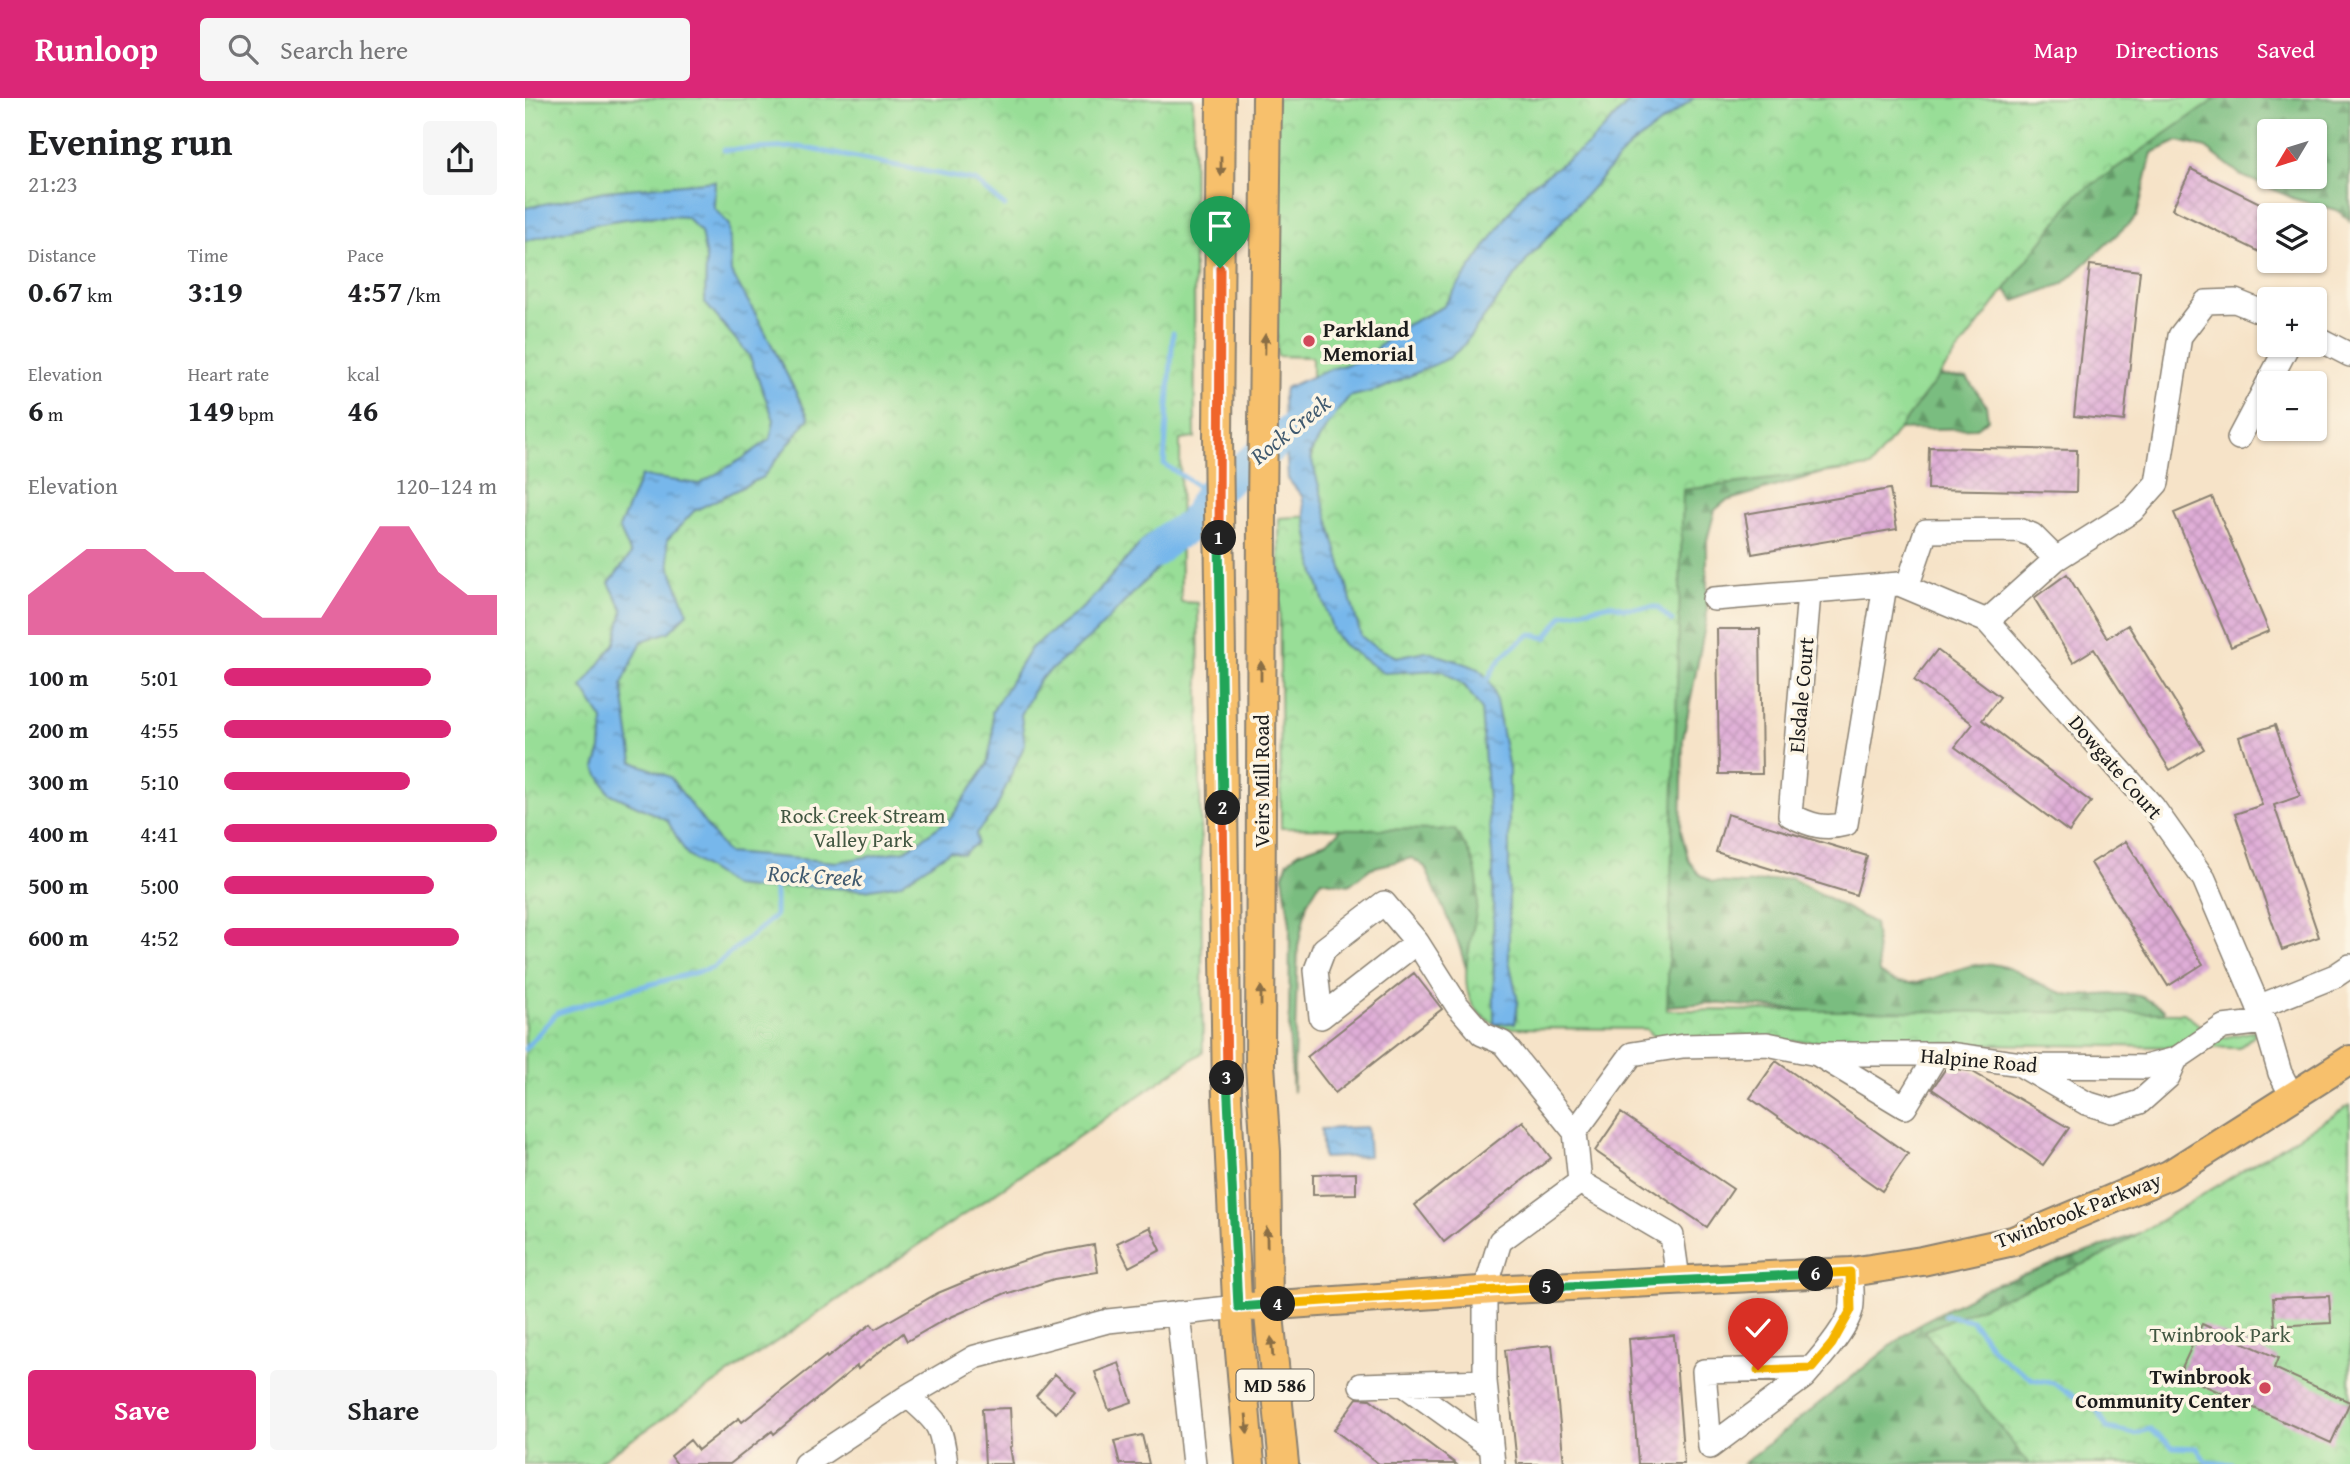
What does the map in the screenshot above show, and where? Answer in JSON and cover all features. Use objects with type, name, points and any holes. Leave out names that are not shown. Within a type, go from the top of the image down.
[{"type":"main road","name":"Veirs Mill Road","points":[[1221,98],[1219,541],[1227,1098],[1238,1307],[1250,1464]]},
{"type":"main road","name":"Veirs Mill Road","points":[[1267,98],[1262,506],[1261,1065],[1266,1152],[1268,1305],[1284,1464]]},
{"type":"main road","name":"Twinbrook Parkway","points":[[1238,1307],[1678,1279],[1850,1272],[1921,1261],[2013,1241],[2169,1175],[2350,1060]]},
{"type":"street","points":[[1987,621],[2056,559],[2133,511],[2157,483],[2180,336],[2206,302],[2235,301],[2257,310]]},
{"type":"street","points":[[2327,343],[2350,355]]},
{"type":"street","points":[[2239,438],[2282,357]]},
{"type":"street","points":[[1896,586],[1926,531],[2019,530],[2032,535],[2056,559]]},
{"type":"street","name":"Dowgate Court","points":[[1714,599],[1896,586],[1987,621],[2153,807],[2203,879],[2262,1015],[2280,1073],[2293,1098]]},
{"type":"street","name":"Elsdale Court","points":[[1809,593],[1790,815],[1805,823],[1832,828],[1846,824],[1896,586]]},
{"type":"street","points":[[1417,942],[1321,1017],[1316,970],[1324,949],[1384,903],[1417,942],[1457,1005],[1482,1034],[1503,1043],[1575,1132],[1580,1182]]},
{"type":"street","name":"Halpine Road","points":[[1575,1132],[1632,1054],[1683,1046],[1767,1044],[1817,1054],[1937,1054],[2036,1066],[2145,1067],[2176,1059],[2223,1027],[2262,1015],[2350,966]]},
{"type":"street","points":[[1817,1054],[1905,1107],[1937,1054]]},
{"type":"street","points":[[2017,1063],[2086,1103],[2112,1111],[2140,1102],[2168,1077],[2176,1059]]},
{"type":"street","points":[[1580,1182],[1672,1236],[1678,1279]]},
{"type":"street","points":[[1492,1456],[1485,1381],[1485,1291],[1500,1241],[1580,1182]]},
{"type":"street","points":[[1708,1456],[1804,1377],[1832,1344],[1851,1310],[1850,1272]]},
{"type":"street","name":"Twinbrook Parkway","points":[[805,1464],[908,1395],[975,1357],[1108,1321],[1238,1307]]},
{"type":"street","points":[[1178,1313],[1194,1464]]},
{"type":"street","points":[[1708,1456],[1705,1371],[1812,1368]]},
{"type":"street","points":[[1361,1385],[1485,1381]]},
{"type":"street","points":[[1403,1384],[1492,1456]]},
{"type":"street","points":[[908,1395],[937,1422],[943,1438],[946,1464]]},
{"type":"green space","name":"Rock Creek Stream Valley Park","points":[[525,98],[1193,98],[1195,438],[1180,440],[1181,602],[1198,603],[1203,1052],[596,1464],[525,1464]]},
{"type":"green space","points":[[1276,98],[2217,98],[2076,196],[1870,467],[1683,490],[1667,1010],[2184,1013],[2217,1039],[2260,1030],[2239,1048],[1656,1039],[1646,1029],[1504,1028],[1483,1017],[1471,1001],[1466,983],[1478,899],[1477,879],[1472,859],[1455,830],[1281,828],[1279,518],[1312,516],[1312,357],[1277,356]]},
{"type":"green space","points":[[2091,98],[2350,98],[2350,221],[2336,210],[2327,208],[2327,203],[2310,203],[2272,189],[2327,189],[2327,119],[2257,119],[2257,183],[2242,176],[2206,148],[2178,141],[2152,153],[2137,216],[2063,284],[2015,301],[1981,260],[1904,374],[1967,378],[1986,405],[1988,419],[1976,428],[1887,430],[1863,461],[1726,501],[1715,510],[1707,540],[1707,616],[1683,739],[1681,831],[1689,861],[1699,874],[1712,882],[1744,884],[1791,878],[1874,923],[1879,973],[1893,980],[1920,982],[1972,965],[1997,965],[2066,994],[2127,994],[2142,997],[2164,1010],[2158,1024],[2038,1029],[1711,1003],[1652,1007],[1509,769],[1361,636],[1310,454],[1333,418]]},
{"type":"green space","points":[[1324,696],[1493,868],[1467,971],[1458,942],[1425,867],[1412,858],[1371,868],[1349,885],[1321,880],[1307,903],[1298,947],[1293,1093],[1289,1032],[1290,924],[1283,876],[1288,861],[1299,852],[1326,842],[1338,833],[1345,819]]},
{"type":"green space","name":"Twinbrook Park","points":[[2350,1105],[2350,1464],[2029,1464],[1924,1331],[2100,1257]]},
{"type":"green space","name":"Twinbrook Park","points":[[2162,1225],[2350,1464],[1743,1464],[1917,1325],[1984,1289]]},
{"type":"water","points":[[1633,98],[1694,98],[1629,147],[1528,259],[1462,347],[1449,358],[1381,389],[1349,397],[1332,418],[1310,454],[1361,636],[1396,657],[1425,651],[1479,669],[1494,691],[1509,769],[1509,960],[1518,1002],[1515,1023],[1494,1024],[1493,868],[1481,709],[1465,686],[1441,670],[1383,673],[1344,645],[1333,632],[1314,570],[1302,496],[1288,479],[1283,399],[1285,388],[1331,369],[1365,359],[1398,329],[1443,307],[1526,189],[1588,145]]},
{"type":"water","points":[[715,181],[714,208],[729,225],[731,272],[809,418],[763,477],[694,511],[667,540],[670,568],[688,613],[669,632],[642,641],[622,684],[633,762],[670,777],[727,853],[837,862],[906,850],[951,818],[987,765],[993,735],[992,712],[1031,648],[1086,605],[1146,537],[1188,508],[1194,538],[1167,558],[1095,633],[1039,680],[1021,715],[1025,744],[995,811],[976,833],[977,843],[963,854],[950,851],[900,884],[865,890],[800,886],[760,889],[733,886],[687,855],[667,820],[609,793],[595,768],[601,749],[603,720],[582,687],[615,643],[623,610],[609,583],[631,554],[619,528],[641,476],[699,484],[770,439],[774,420],[749,355],[705,303],[706,259],[701,232],[686,217],[625,219],[525,241],[525,208],[605,191]]},
{"type":"water","points":[[1367,1127],[1369,1156],[1323,1158],[1321,1129]]},
{"type":"building","points":[[2191,169],[2260,203],[2257,203],[2257,251],[2172,209]]},
{"type":"building","points":[[2090,265],[2140,271],[2124,421],[2074,416]]},
{"type":"building","points":[[1929,447],[2077,450],[2076,492],[1928,489]]},
{"type":"building","points":[[1890,489],[1897,529],[1752,554],[1745,514]]},
{"type":"building","points":[[2212,497],[2269,631],[2231,647],[2174,513]]},
{"type":"building","points":[[2067,574],[2107,638],[2128,625],[2204,749],[2170,770],[2094,649],[2073,662],[2034,598]]},
{"type":"building","points":[[1717,629],[1760,629],[1762,774],[1719,774]]},
{"type":"building","points":[[1937,650],[2000,697],[1982,720],[2091,802],[2069,832],[1955,747],[1973,724],[1914,680]]},
{"type":"building","points":[[2275,725],[2300,796],[2274,805],[2319,937],[2282,950],[2235,814],[2262,805],[2239,737]]},
{"type":"building","points":[[1727,814],[1867,856],[1856,895],[1716,852]]},
{"type":"building","points":[[2126,841],[2203,964],[2168,986],[2091,863]]},
{"type":"building","points":[[1414,973],[1442,1009],[1335,1093],[1307,1057]]},
{"type":"building","points":[[1776,1061],[1908,1154],[1882,1191],[1750,1098]]},
{"type":"building","points":[[1946,1068],[1971,1071],[2069,1128],[2043,1165],[1932,1089]]},
{"type":"building","points":[[1621,1113],[1733,1189],[1707,1227],[1595,1151]]},
{"type":"building","points":[[1523,1121],[1551,1158],[1444,1242],[1415,1205]]},
{"type":"building","points":[[1356,1173],[1356,1194],[1313,1195],[1313,1174]]},
{"type":"building","points":[[1150,1227],[1161,1250],[1129,1267],[1117,1243]]},
{"type":"building","points":[[1094,1245],[1098,1272],[1054,1279],[1009,1294],[1008,1292],[944,1320],[907,1341],[903,1333],[858,1369],[857,1366],[774,1434],[772,1431],[730,1464],[677,1464],[671,1456],[690,1440],[698,1450],[739,1418],[742,1422],[871,1324],[875,1329],[938,1293],[986,1273],[1044,1254]]},
{"type":"building","points":[[2329,1296],[2331,1323],[2275,1326],[2273,1298]]},
{"type":"building","name":"Twinbrook Community Center","points":[[2202,1324],[2278,1358],[2274,1368],[2350,1402],[2331,1443],[2179,1374]]},
{"type":"building","points":[[1674,1335],[1684,1464],[1638,1464],[1629,1339]]},
{"type":"building","points":[[1552,1345],[1564,1464],[1517,1464],[1505,1350]]},
{"type":"building","points":[[1119,1363],[1132,1402],[1109,1410],[1095,1372]]},
{"type":"building","points":[[1055,1374],[1075,1391],[1056,1413],[1036,1396]]},
{"type":"building","points":[[1357,1398],[1370,1399],[1456,1464],[1379,1464],[1334,1430]]},
{"type":"building","points":[[1010,1408],[1013,1464],[985,1464],[982,1409]]},
{"type":"building","points":[[1142,1435],[1149,1464],[1120,1464],[1114,1441]]},
{"type":"waterway","points":[[724,150],[800,147],[975,181],[1005,206]]},
{"type":"waterway","points":[[1173,333],[1164,464],[1210,494]]},
{"type":"waterway","name":"Rock Creek","points":[[1154,552],[1170,537],[1192,525],[1210,494],[1320,408]]},
{"type":"waterway","points":[[1488,679],[1511,648],[1531,634],[1546,638],[1563,615],[1610,604],[1624,608],[1657,607],[1672,621]]},
{"type":"waterway","points":[[525,1049],[557,1013],[712,968],[775,916],[775,882]]},
{"type":"waterway","points":[[1945,1315],[1971,1320],[1997,1354],[2032,1379],[2053,1383],[2098,1411],[2107,1428],[2135,1434],[2149,1429],[2173,1447],[2197,1448],[2206,1462],[2232,1464]]},
{"type":"place","name":"Parkland Memorial","points":[[1309,341]]},
{"type":"place","name":"Twinbrook Community Center","points":[[2265,1388]]},
{"type":"route","points":[[1220,268],[1219,541],[1227,1098],[1238,1307],[1678,1279],[1850,1272],[1851,1310],[1832,1344],[1812,1368],[1758,1370]]}]
